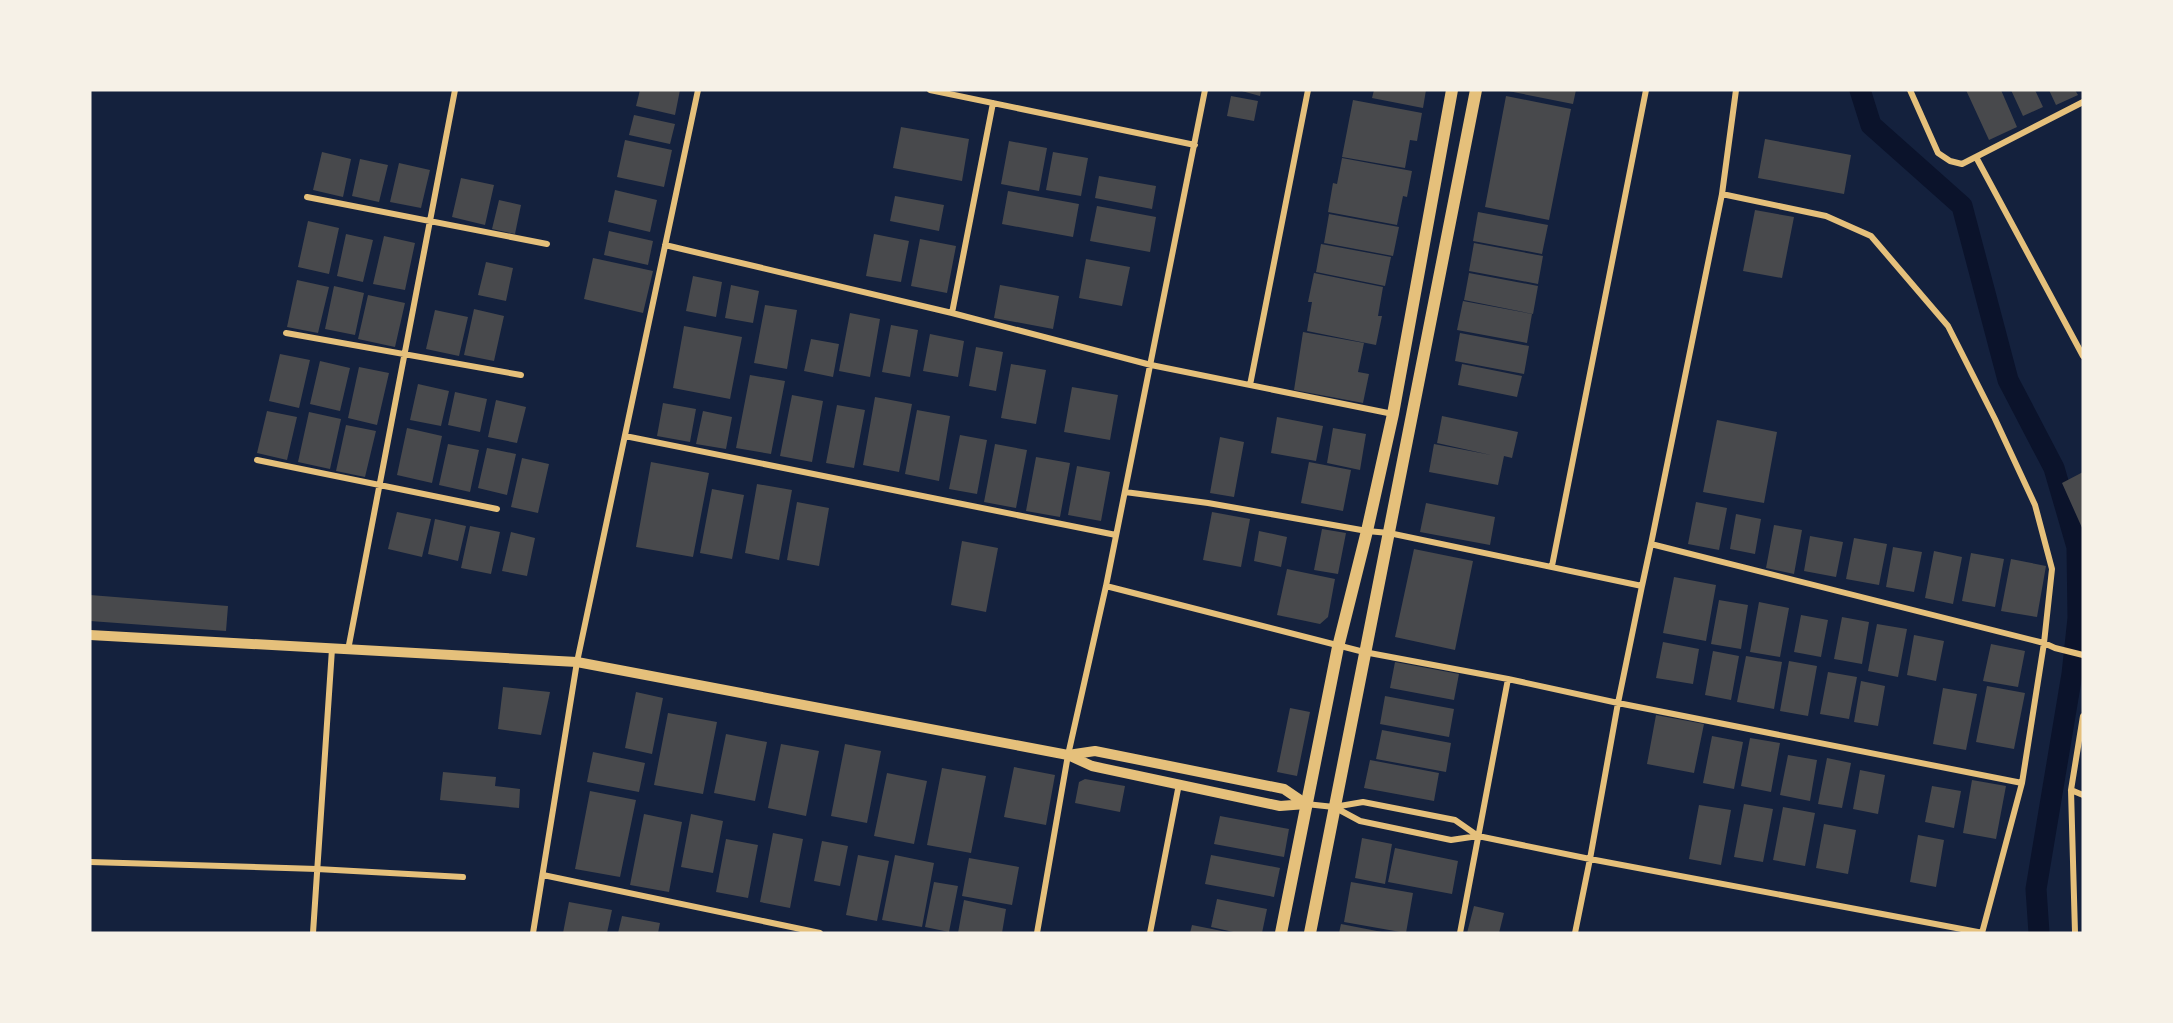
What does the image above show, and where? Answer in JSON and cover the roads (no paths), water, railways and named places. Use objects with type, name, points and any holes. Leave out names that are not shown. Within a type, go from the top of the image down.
[{"type":"main road","points":[[1281,933],[1338,647],[1393,414],[1452,90]]},
{"type":"main road","points":[[1310,933],[1476,90]]},
{"type":"street","points":[[348,650],[454,90]]},
{"type":"street","points":[[533,933],[577,662],[698,90]]},
{"type":"street","points":[[930,90],[1195,146]]},
{"type":"street","points":[[1037,933],[1068,755],[1106,586],[1206,90]]},
{"type":"street","points":[[1250,385],[1308,90]]},
{"type":"street","points":[[1552,566],[1646,90]]},
{"type":"street","points":[[1575,933],[1618,703],[1722,194],[1736,90]]},
{"type":"street","points":[[1910,90],[1938,153],[1950,161],[1962,164],[2083,102]]},
{"type":"street","points":[[952,313],[993,103]]},
{"type":"street","points":[[1976,157],[2083,356]]},
{"type":"street","points":[[1334,807],[1360,821],[1451,840],[1478,836],[1982,933],[2022,783],[2044,643],[2052,568],[2035,505],[1948,326],[1871,236],[1826,216],[1722,194]]},
{"type":"street","points":[[307,197],[547,244]]},
{"type":"street","points":[[665,245],[952,313],[1151,365],[1393,414]]},
{"type":"street","points":[[286,333],[521,375]]},
{"type":"street","points":[[625,436],[1116,535]]},
{"type":"street","points":[[257,460],[497,509]]},
{"type":"street","points":[[1125,492],[1208,503],[1389,533],[1642,586]]},
{"type":"street","points":[[1651,544],[2044,643],[2083,655]]},
{"type":"street","points":[[1106,586],[1338,647],[2022,783]]},
{"type":"street","points":[[90,635],[577,662],[1068,755],[1092,766],[1280,806],[1306,804],[1334,807],[1363,802],[1455,820],[1478,836]]},
{"type":"street","points":[[313,933],[332,649]]},
{"type":"street","points":[[1460,933],[1508,679]]},
{"type":"street","points":[[2075,933],[2071,790],[2083,716]]},
{"type":"street","points":[[1068,755],[1095,751],[1284,789],[1306,804]]},
{"type":"street","points":[[1150,933],[1179,784]]},
{"type":"street","points":[[2071,790],[2083,795]]},
{"type":"street","points":[[90,862],[318,869],[464,877]]},
{"type":"street","points":[[543,874],[820,933]]},
{"type":"waterway","points":[[1860,90],[1871,125],[1962,206],[2008,380],[2054,468],[2077,547],[2078,618],[2072,674],[2036,889],[2039,933]]}]
